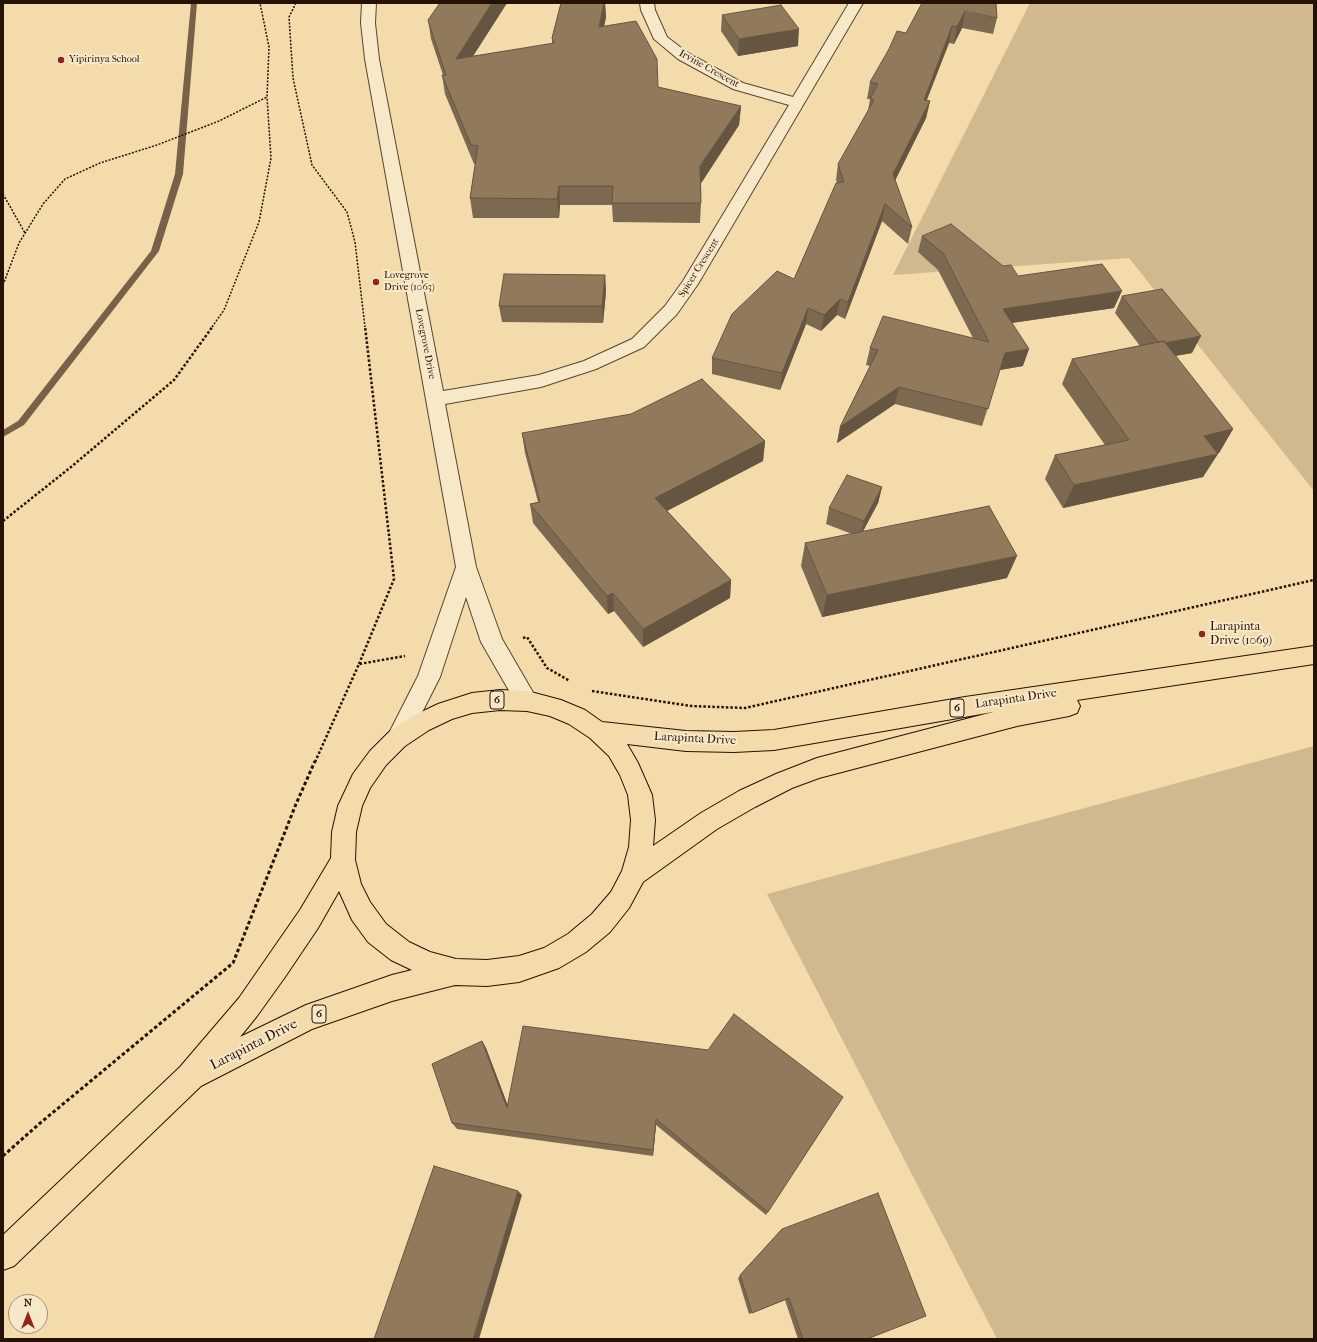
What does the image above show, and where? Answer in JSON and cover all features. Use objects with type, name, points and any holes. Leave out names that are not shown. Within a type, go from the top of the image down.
[{"type":"main road","name":"Larapinta Drive","points":[[598,731],[686,741],[734,742],[774,740],[965,707],[1314,655]]},
{"type":"main road","name":"Larapinta Drive","points":[[634,874],[715,817],[784,780],[817,768],[1017,716],[1314,660]]},
{"type":"main road","name":"6","points":[[500,700],[527,701],[553,707],[577,717],[598,731],[617,750],[630,770],[640,795],[644,820],[642,847],[634,874],[620,900],[601,923],[577,943],[550,959],[519,969],[488,973],[456,972],[427,964],[400,951],[377,933],[361,911],[349,886],[343,860],[344,832],[350,806],[361,781],[378,758],[397,739],[421,723],[446,711],[472,703],[500,700]]},
{"type":"main road","name":"Larapinta Drive","points":[[3,1254],[190,1077],[248,1007],[276,968],[309,919],[343,860]]},
{"type":"main road","name":"Larapinta Drive","points":[[190,1077],[306,1018],[392,988],[456,972]]},
{"type":"street","name":"Lovegrove Drive","points":[[369,3],[368,23],[372,59],[466,567],[492,642],[527,701]]},
{"type":"street","name":"Irvine Crescent","points":[[647,3],[648,10],[661,39],[683,56],[738,86],[798,103]]},
{"type":"street","name":"Spicer Crescent","points":[[436,399],[541,381],[590,365],[638,343],[671,310],[690,284],[856,3]]},
{"type":"street","points":[[397,739],[429,678],[448,614],[466,567]]},
{"type":"path","points":[[3,521],[71,467],[174,380],[224,310],[259,222],[271,158],[267,98],[269,47],[260,3]]},
{"type":"path","points":[[3,1156],[45,1119],[232,963],[296,804],[359,664],[394,579],[356,242],[347,212],[312,165],[293,78],[289,17],[296,3]]},
{"type":"path","points":[[3,285],[19,243],[43,204],[65,179],[100,163],[157,145],[219,121],[267,98]]},
{"type":"path","points":[[3,194],[25,233]]},
{"type":"path","points":[[592,691],[691,706],[745,708],[1314,580]]},
{"type":"path","points":[[527,637],[547,668],[572,682]]},
{"type":"path","points":[[359,664],[410,655]]},
{"type":"shaded area","points":[[1030,3],[1314,3],[1314,491],[1129,258],[893,275]]},
{"type":"shaded area","points":[[1314,746],[1314,1339],[997,1339],[767,894]]},
{"type":"building","points":[[440,3],[492,3],[456,59],[554,43],[552,38],[561,3],[604,3],[599,27],[636,21],[657,59],[658,87],[741,106],[700,166],[701,203],[612,203],[613,186],[559,186],[557,199],[470,198],[478,146],[471,145],[442,75],[446,75],[428,20]]},
{"type":"building","points":[[922,3],[996,3],[997,18],[965,11],[957,27],[952,26],[924,100],[930,101],[893,174],[912,227],[885,204],[848,302],[840,299],[824,315],[808,308],[782,373],[712,358],[732,314],[777,271],[794,279],[836,183],[844,182],[838,164],[874,100],[870,99],[878,84],[870,82],[889,49],[897,31],[906,33]]},
{"type":"building","points":[[781,5],[799,29],[739,39],[722,15]]},
{"type":"building","points":[[951,224],[1003,266],[1011,265],[1018,276],[1102,264],[1122,291],[1003,309],[1029,349],[1005,353],[988,409],[899,387],[840,427],[878,350],[870,348],[883,316],[989,342],[943,253],[922,236]]},
{"type":"building","points":[[504,274],[605,275],[602,306],[499,306]]},
{"type":"building","points":[[1162,289],[1201,336],[1165,343],[1164,341],[1158,342],[1122,296]]},
{"type":"building","points":[[1164,341],[1233,429],[1204,436],[1218,454],[1074,485],[1055,455],[1129,440],[1072,359]]},
{"type":"building","points":[[702,379],[765,441],[655,498],[731,580],[643,629],[613,593],[607,596],[530,504],[540,502],[522,433],[631,414]]},
{"type":"building","points":[[847,475],[882,487],[864,521],[829,508]]},
{"type":"building","points":[[989,506],[1017,556],[827,595],[805,543]]},
{"type":"building","points":[[734,1014],[843,1097],[768,1212],[656,1119],[653,1150],[452,1123],[432,1064],[482,1041],[507,1108],[523,1026],[708,1050]]},
{"type":"building","points":[[434,1166],[518,1191],[473,1339],[374,1339]]},
{"type":"building","points":[[878,1193],[926,1316],[867,1339],[803,1339],[789,1298],[752,1313],[740,1275],[782,1229]]},
{"type":"waterway","points":[[3,434],[21,423],[155,251],[179,174],[194,3]]},
{"type":"place","name":"Yipirinya School","points":[[61,60]]},
{"type":"place","name":"Lovegrove Drive (1063)","points":[[376,282]]},
{"type":"place","name":"Larapinta Drive (1069)","points":[[1202,634]]}]
